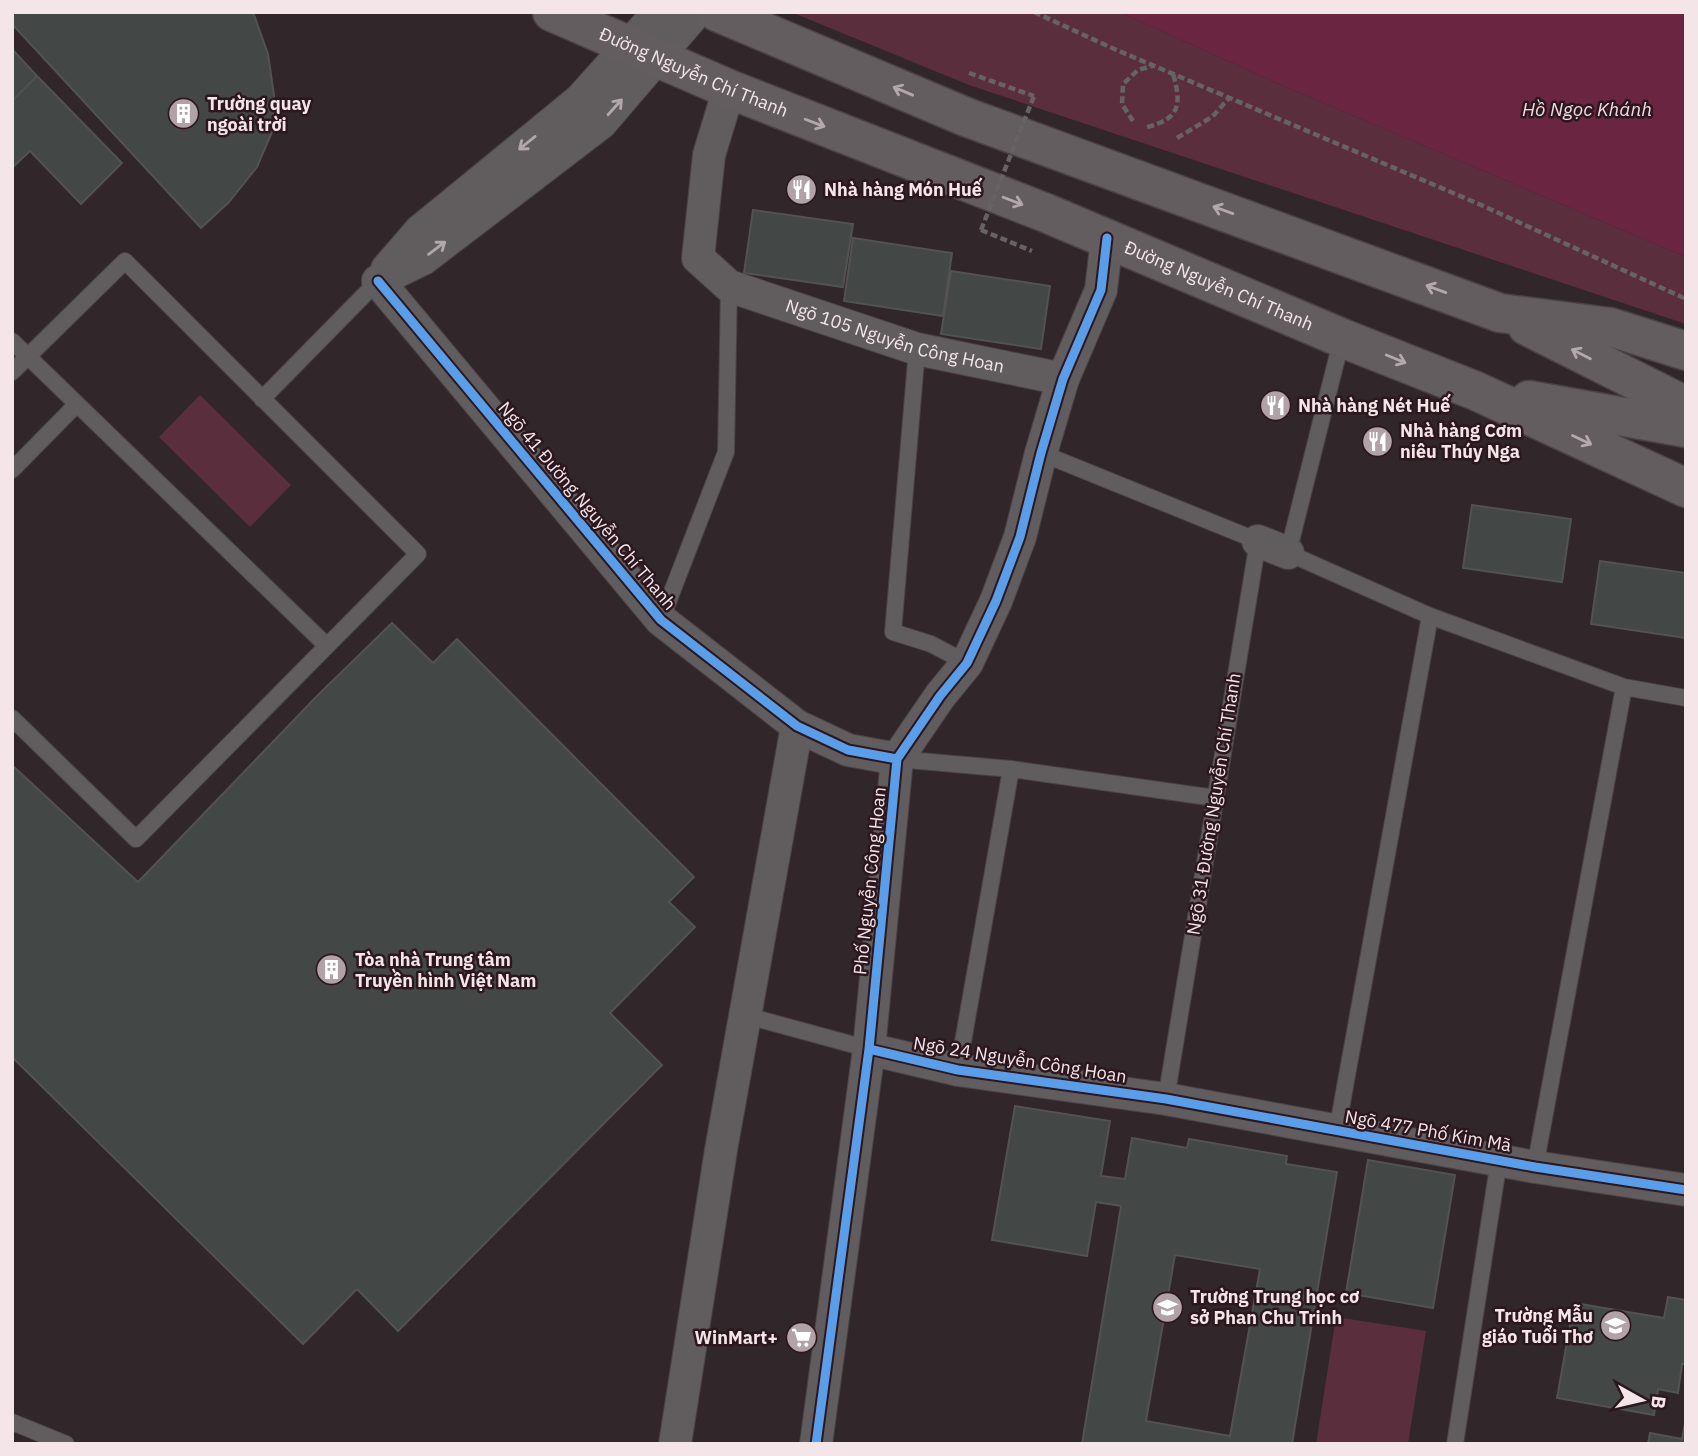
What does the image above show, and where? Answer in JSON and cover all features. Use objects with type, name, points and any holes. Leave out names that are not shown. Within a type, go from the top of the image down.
[{"type":"main road","name":"Đường Nguyễn Chí Thanh","points":[[552,12],[729,89],[1107,238],[1342,338],[1475,391],[1686,488]]},
{"type":"main road","points":[[717,12],[966,117],[1500,313],[1686,406]]},
{"type":"main road","points":[[1500,313],[1610,327],[1686,351]]},
{"type":"main road","points":[[1475,391],[1686,428]]},
{"type":"street","points":[[644,52],[659,12]]},
{"type":"street","points":[[377,281],[420,231],[580,100],[696,12]]},
{"type":"street","points":[[729,89],[709,155],[698,258],[730,286]]},
{"type":"street","name":"Phố Nguyễn Công Hoan","points":[[816,1444],[869,1049],[897,759],[940,696],[967,663],[996,601],[1020,537],[1063,379],[1101,290],[1107,238]]},
{"type":"street","name":"Ngõ 41 Đường Nguyễn Chí Thanh","points":[[377,281],[661,620],[797,726],[848,750],[897,759]]},
{"type":"street","name":"Ngõ 105 Nguyễn Công Hoan","points":[[730,286],[917,349],[1063,379]]},
{"type":"street","points":[[1258,541],[1288,553]]},
{"type":"street","points":[[675,1444],[744,1015],[797,726]]},
{"type":"street","name":"Ngõ 24 Nguyễn Công Hoan","points":[[869,1049],[958,1070],[1166,1099]]},
{"type":"street","name":"Ngõ 477 Phố Kim Mã","points":[[1166,1099],[1535,1167],[1686,1190]]},
{"type":"lane","points":[[12,372],[125,261],[418,554],[136,839],[12,718]]},
{"type":"lane","points":[[262,399],[377,281]]},
{"type":"lane","points":[[661,620],[726,452],[730,286]]},
{"type":"lane","points":[[1342,338],[1288,553],[1430,616],[1625,687],[1686,698]]},
{"type":"lane","points":[[12,341],[327,646]]},
{"type":"lane","points":[[917,349],[893,632],[931,644],[967,663]]},
{"type":"lane","points":[[12,470],[77,404]]},
{"type":"lane","points":[[1041,453],[1258,541]]},
{"type":"lane","name":"Ngõ 31 Đường Nguyễn Chí Thanh","points":[[1166,1099],[1258,541]]},
{"type":"lane","points":[[1337,1131],[1430,616]]},
{"type":"lane","points":[[1535,1167],[1625,687]]},
{"type":"lane","points":[[897,759],[1011,769],[1215,798]]},
{"type":"lane","name":"Ngõ 24 Nguyễn Công Hoan","points":[[958,1070],[1011,769]]},
{"type":"lane","points":[[744,1015],[869,1049]]},
{"type":"lane","points":[[1454,1444],[1499,1160]]},
{"type":"lane","points":[[12,1422],[66,1444]]},
{"type":"path","points":[[1034,12],[1479,204],[1686,299]]},
{"type":"path","points":[[1133,121],[1122,104],[1123,84],[1138,70],[1152,65]]},
{"type":"path","points":[[969,73],[1034,96],[981,230],[1032,251]]},
{"type":"path","points":[[1147,127],[1160,123],[1174,113],[1179,95],[1173,74]]},
{"type":"path","points":[[1178,138],[1212,117],[1230,97]]},
{"type":"shaded area","points":[[791,12],[1119,12],[1279,84],[1686,257],[1686,324],[969,85]]},
{"type":"shaded area","points":[[200,395],[291,485],[250,527],[159,437]]},
{"type":"shaded area","points":[[1336,1317],[1426,1331],[1408,1444],[1316,1444]]},
{"type":"water","name":"Hồ Ngọc Khánh","points":[[1119,12],[1686,12],[1686,257],[1279,84]]},
{"type":"building","name":"Trường quay ngoài trời","points":[[12,12],[253,12],[268,54],[274,95],[272,132],[257,167],[229,202],[201,228],[12,24]]},
{"type":"building","points":[[12,49],[37,76],[12,101]]},
{"type":"building","points":[[37,76],[122,163],[81,204],[30,151],[12,168],[12,101]]},
{"type":"building","points":[[753,210],[853,224],[843,287],[744,273]]},
{"type":"building","points":[[853,238],[952,253],[943,316],[844,301]]},
{"type":"building","points":[[951,271],[1050,286],[1041,349],[941,334]]},
{"type":"building","points":[[1472,505],[1571,519],[1562,582],[1463,568]]},
{"type":"building","points":[[1600,561],[1686,573],[1686,638],[1591,624]]},
{"type":"building","name":"Tòa nhà Trung tâm Truyền hình Việt Nam","points":[[392,623],[433,663],[457,639],[694,877],[669,902],[695,927],[610,1013],[662,1065],[398,1331],[357,1289],[303,1344],[12,1057],[12,765],[138,882],[317,696]]},
{"type":"building","points":[[1015,1106],[1110,1121],[1101,1176],[1125,1179],[1132,1138],[1187,1148],[1189,1139],[1287,1156],[1286,1164],[1337,1172],[1292,1444],[1082,1444],[1121,1206],[1096,1202],[1087,1256],[992,1240]],"holes":[[[1175,1255],[1260,1269],[1230,1436],[1146,1421]]]},
{"type":"building","points":[[1368,1160],[1455,1175],[1433,1308],[1346,1293]]},
{"type":"building","points":[[1668,1297],[1686,1300],[1686,1364],[1682,1364],[1678,1393],[1658,1389],[1654,1415],[1557,1398],[1574,1303],[1664,1318]]},
{"type":"building","points":[[1686,1418],[1686,1444],[1648,1444],[1650,1433],[1682,1439]]},
{"type":"cycle path","points":[[816,1444],[869,1049],[897,759],[940,696],[967,663],[996,601],[1020,537],[1063,379],[1101,290],[1107,238]]},
{"type":"cycle path","points":[[378,281],[661,620],[797,726],[848,750],[897,759]]},
{"type":"cycle path","points":[[869,1049],[958,1070],[1166,1099],[1535,1167],[1686,1190]]},
{"type":"place","name":"Trường quay ngoài trời","points":[[184,114]]},
{"type":"place","name":"Nhà hàng Món Huế","points":[[801,190]]},
{"type":"place","name":"Nhà hàng Nét Huế","points":[[1275,406]]},
{"type":"place","name":"Nhà hàng Cơm niêu Thúy Nga","points":[[1377,441]]},
{"type":"place","name":"Tòa nhà Trung tâm Truyền hình Việt Nam","points":[[332,970]]},
{"type":"place","name":"Trường Trung học cơ sở Phan Chu Trinh","points":[[1167,1307]]},
{"type":"place","name":"Trường Mẫu giáo Tuổi Thơ","points":[[1616,1326]]},
{"type":"place","name":"WinMart+","points":[[801,1338]]}]
